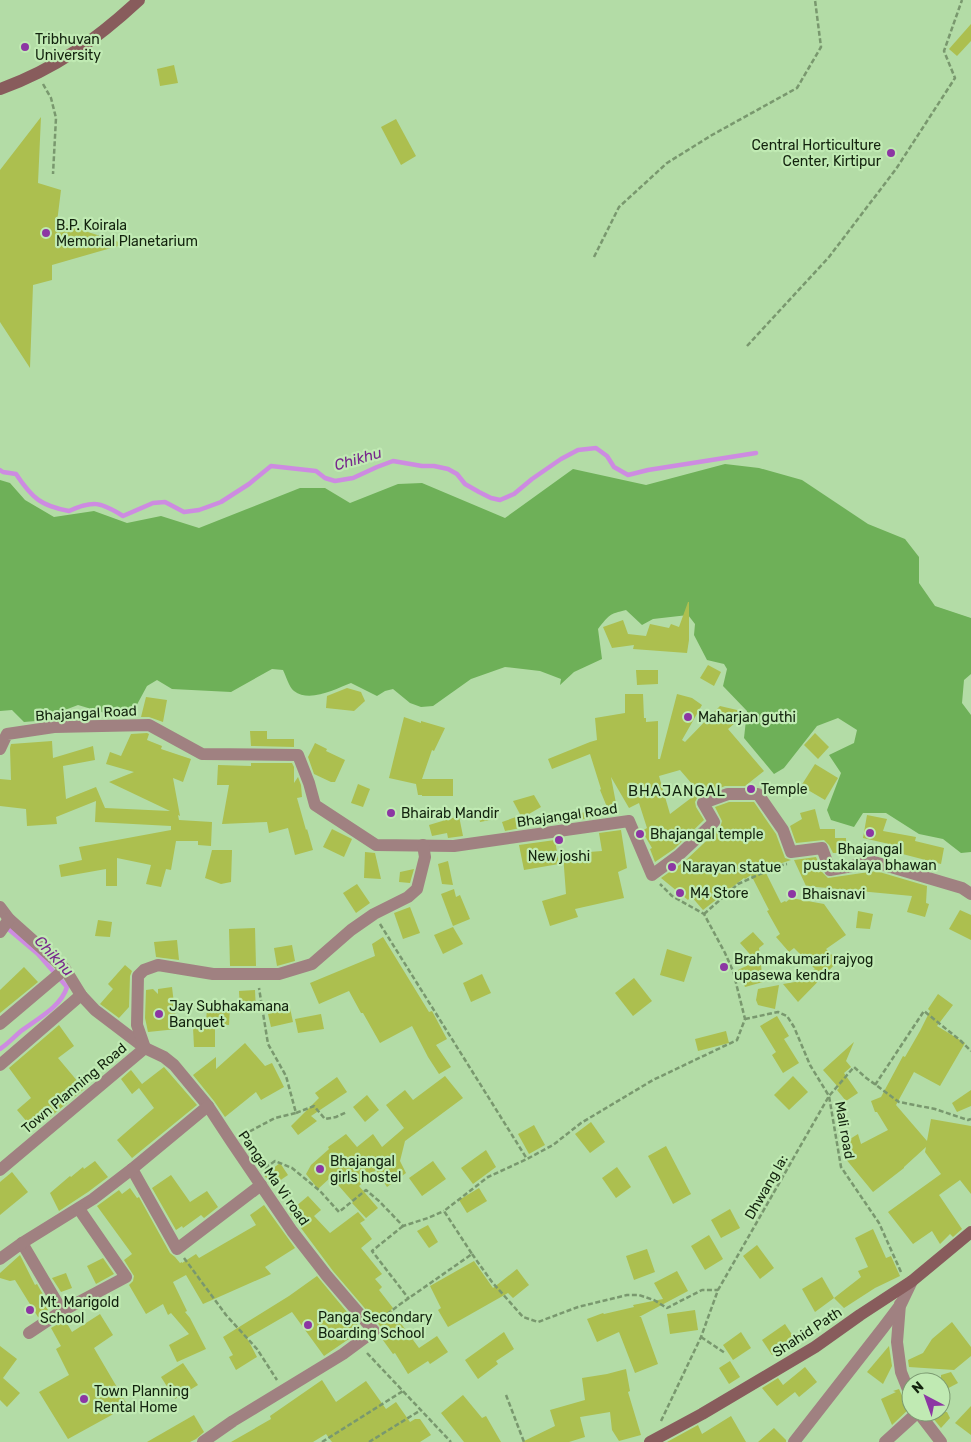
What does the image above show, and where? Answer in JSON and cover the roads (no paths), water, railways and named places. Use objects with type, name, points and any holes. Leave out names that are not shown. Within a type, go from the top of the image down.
[{"type":"street","points":[[0,89],[64,60],[115,22],[139,0]]},
{"type":"street","name":"Bhajangal Road","points":[[0,749],[8,734],[54,727],[149,725],[202,754],[298,755],[310,783],[314,805],[376,845],[454,846],[629,821],[652,875],[679,855],[714,822],[703,803],[728,794],[758,794],[783,830],[792,852],[822,848],[830,870],[874,862],[962,888],[971,894]]},
{"type":"street","points":[[145,1048],[137,1027],[138,976],[144,970],[158,965],[213,974],[279,974],[312,964],[351,930],[374,914],[408,897],[417,889],[425,857],[423,845]]},
{"type":"street","name":"Panga Ma Vi road","points":[[0,907],[9,919],[65,969],[81,995],[95,1010],[145,1048],[164,1057],[174,1065],[208,1106],[292,1231],[374,1331],[343,1354],[233,1421],[203,1442]]},
{"type":"street","points":[[0,932],[9,919]]},
{"type":"street","points":[[0,1024],[65,969]]},
{"type":"street","points":[[0,1065],[81,995]]},
{"type":"street","name":"Town Planning Road","points":[[0,1170],[145,1048]]},
{"type":"street","points":[[0,1259],[22,1243],[79,1209],[132,1169],[208,1106]]},
{"type":"street","points":[[132,1169],[177,1249],[261,1185]]},
{"type":"street","points":[[28,1333],[62,1311],[126,1278],[79,1209]]},
{"type":"street","name":"Shahid Path","points":[[651,1442],[815,1347],[907,1283],[971,1232]]},
{"type":"street","points":[[22,1243],[62,1311]]},
{"type":"street","points":[[901,1372],[897,1342],[901,1304],[907,1283]]},
{"type":"street","points":[[794,1442],[901,1304]]},
{"type":"street","points":[[886,1442],[907,1422]]},
{"type":"street","points":[[926,1422],[941,1442]]},
{"type":"waterway","name":"Chikhu","points":[[0,470],[16,474],[38,500],[59,509],[69,511],[84,505],[97,504],[103,505],[123,516],[153,503],[165,502],[184,512],[199,510],[221,502],[249,484],[271,466],[316,471],[325,478],[335,481],[353,478],[393,461],[434,466],[448,469],[457,474],[465,484],[491,498],[500,500],[514,494],[561,459],[578,450],[596,448],[607,456],[614,467],[628,475],[648,470],[756,453]]},
{"type":"waterway","name":"Chikhu","points":[[0,1049],[54,1007],[60,1001],[67,987],[38,954],[6,927]]},
{"type":"place","name":"Tribhuvan University","points":[[25,47]]},
{"type":"place","name":"Central Horticulture Center, Kirtipur","points":[[891,153]]},
{"type":"place","name":"B.P. Koirala Memorial Planetarium","points":[[46,233]]},
{"type":"place","name":"Maharjan guthi","points":[[688,717]]},
{"type":"place","name":"Temple","points":[[751,789]]},
{"type":"place","name":"Bhairab Mandir","points":[[391,813]]},
{"type":"place","name":"Bhajangal pustakalaya bhawan","points":[[870,833]]},
{"type":"place","name":"Bhajangal temple","points":[[640,834]]},
{"type":"place","name":"New joshi","points":[[559,840]]},
{"type":"place","name":"Narayan statue","points":[[672,867]]},
{"type":"place","name":"M4 Store","points":[[680,893]]},
{"type":"place","name":"Bhaisnavi","points":[[792,894]]},
{"type":"place","name":"Brahmakumari rajyog upasewa kendra","points":[[724,967]]},
{"type":"place","name":"Jay Subhakamana Banquet","points":[[159,1014]]},
{"type":"place","name":"Bhajangal girls hostel","points":[[320,1169]]},
{"type":"place","name":"Mt. Marigold School","points":[[30,1310]]},
{"type":"place","name":"Panga Secondary Boarding School","points":[[308,1325]]},
{"type":"place","name":"Town Planning Rental Home","points":[[84,1399]]},
{"type":"district","name":"BHAJANGAL","points":[[677,791]]}]
